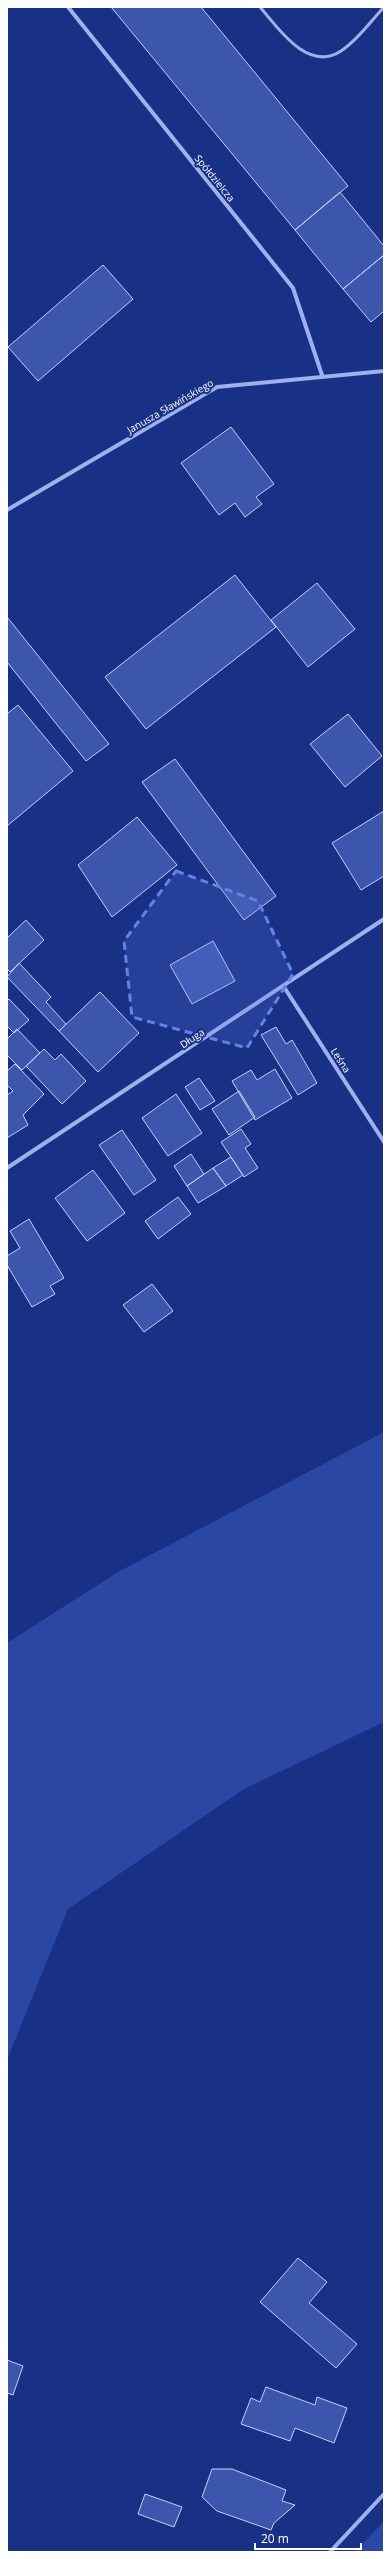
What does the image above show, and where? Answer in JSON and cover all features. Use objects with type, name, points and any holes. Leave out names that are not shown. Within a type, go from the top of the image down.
[{"type":"street","name":"Spółdzielcza","points":[[68,7],[293,288],[322,376]]},
{"type":"street","name":"Janusza Sławińskiego","points":[[7,510],[217,387],[384,371]]},
{"type":"street","name":"Długa","points":[[7,1168],[384,920]]},
{"type":"street","name":"Leśna","points":[[284,987],[384,1142]]},
{"type":"street","points":[[330,2552],[384,2494]]},
{"type":"lane","points":[[260,7],[293,44],[310,53],[329,56],[340,52],[350,44],[384,7]]},
{"type":"highlighted area","points":[[176,871],[258,901],[293,974],[247,1048],[132,1017],[124,941]]},
{"type":"shaded area","points":[[384,1432],[384,1722],[244,1789],[68,1909],[7,2060],[7,1643],[118,1572]]},
{"type":"shaded area","points":[[384,2521],[384,2552],[355,2552]]},
{"type":"building","points":[[111,7],[201,7],[348,186],[295,230]]},
{"type":"building","points":[[340,192],[384,246],[384,255],[343,289],[295,230]]},
{"type":"building","points":[[384,255],[384,311],[371,322],[343,289]]},
{"type":"building","points":[[103,265],[133,299],[38,381],[8,347]]},
{"type":"building","points":[[231,427],[274,484],[256,497],[262,504],[245,517],[235,503],[219,515],[181,463]]},
{"type":"building","points":[[235,575],[276,627],[146,729],[105,677]]},
{"type":"building","points":[[317,583],[355,629],[308,667],[271,620]]},
{"type":"building","points":[[7,617],[109,744],[86,761],[7,662]]},
{"type":"building","points":[[18,705],[73,771],[7,826],[7,714]]},
{"type":"building","points":[[348,714],[382,756],[345,787],[310,744]]},
{"type":"building","points":[[175,759],[276,896],[244,920],[142,782]]},
{"type":"building","points":[[384,811],[384,876],[361,890],[332,843]]},
{"type":"building","points":[[137,817],[177,865],[112,917],[78,865]]},
{"type":"building","points":[[26,920],[44,940],[10,972],[7,969],[7,938]]},
{"type":"building","points":[[213,941],[235,981],[192,1004],[170,965]]},
{"type":"building","points":[[19,963],[51,997],[46,1002],[66,1024],[59,1031],[7,977]]},
{"type":"building","points":[[100,992],[139,1033],[98,1072],[59,1031]]},
{"type":"building","points":[[9,999],[29,1020],[14,1033],[7,1026],[7,1001]]},
{"type":"building","points":[[276,1027],[286,1044],[292,1040],[317,1083],[298,1095],[261,1035]]},
{"type":"building","points":[[17,1029],[40,1053],[22,1070],[7,1055],[7,1039]]},
{"type":"building","points":[[44,1049],[55,1060],[61,1054],[86,1081],[62,1104],[26,1066]]},
{"type":"building","points":[[15,1064],[44,1094],[23,1115],[28,1125],[7,1138],[7,1095],[13,1091],[7,1085],[7,1071]]},
{"type":"building","points":[[275,1069],[292,1098],[255,1120],[232,1081],[251,1070],[257,1080]]},
{"type":"building","points":[[199,1078],[215,1101],[200,1110],[185,1087]]},
{"type":"building","points":[[239,1091],[255,1117],[229,1135],[212,1109]]},
{"type":"building","points":[[176,1094],[202,1133],[168,1156],[142,1118]]},
{"type":"building","points":[[241,1129],[251,1144],[245,1148],[258,1168],[244,1177],[221,1142]]},
{"type":"building","points":[[122,1130],[156,1180],[134,1195],[99,1145]]},
{"type":"building","points":[[191,1154],[204,1174],[187,1186],[174,1166]]},
{"type":"building","points":[[231,1157],[243,1175],[226,1186],[213,1168]]},
{"type":"building","points":[[213,1168],[226,1186],[198,1203],[187,1186]]},
{"type":"building","points":[[93,1170],[125,1213],[87,1241],[55,1198]]},
{"type":"building","points":[[178,1197],[191,1214],[158,1239],[145,1221]]},
{"type":"building","points":[[29,1219],[64,1278],[50,1286],[55,1294],[32,1307],[7,1265],[7,1256],[20,1248],[10,1231]]},
{"type":"building","points":[[152,1284],[173,1311],[144,1332],[123,1305]]},
{"type":"building","points":[[298,2258],[327,2282],[309,2303],[357,2344],[336,2368],[260,2302]]},
{"type":"building","points":[[7,2360],[23,2366],[13,2395],[7,2393]]},
{"type":"building","points":[[266,2387],[315,2405],[317,2397],[347,2408],[334,2443],[295,2428],[290,2441],[241,2424],[251,2398],[260,2402]]},
{"type":"building","points":[[212,2469],[232,2469],[286,2490],[282,2501],[295,2505],[274,2523],[271,2530],[217,2511],[202,2497]]},
{"type":"building","points":[[145,2494],[182,2507],[174,2527],[138,2514]]}]
